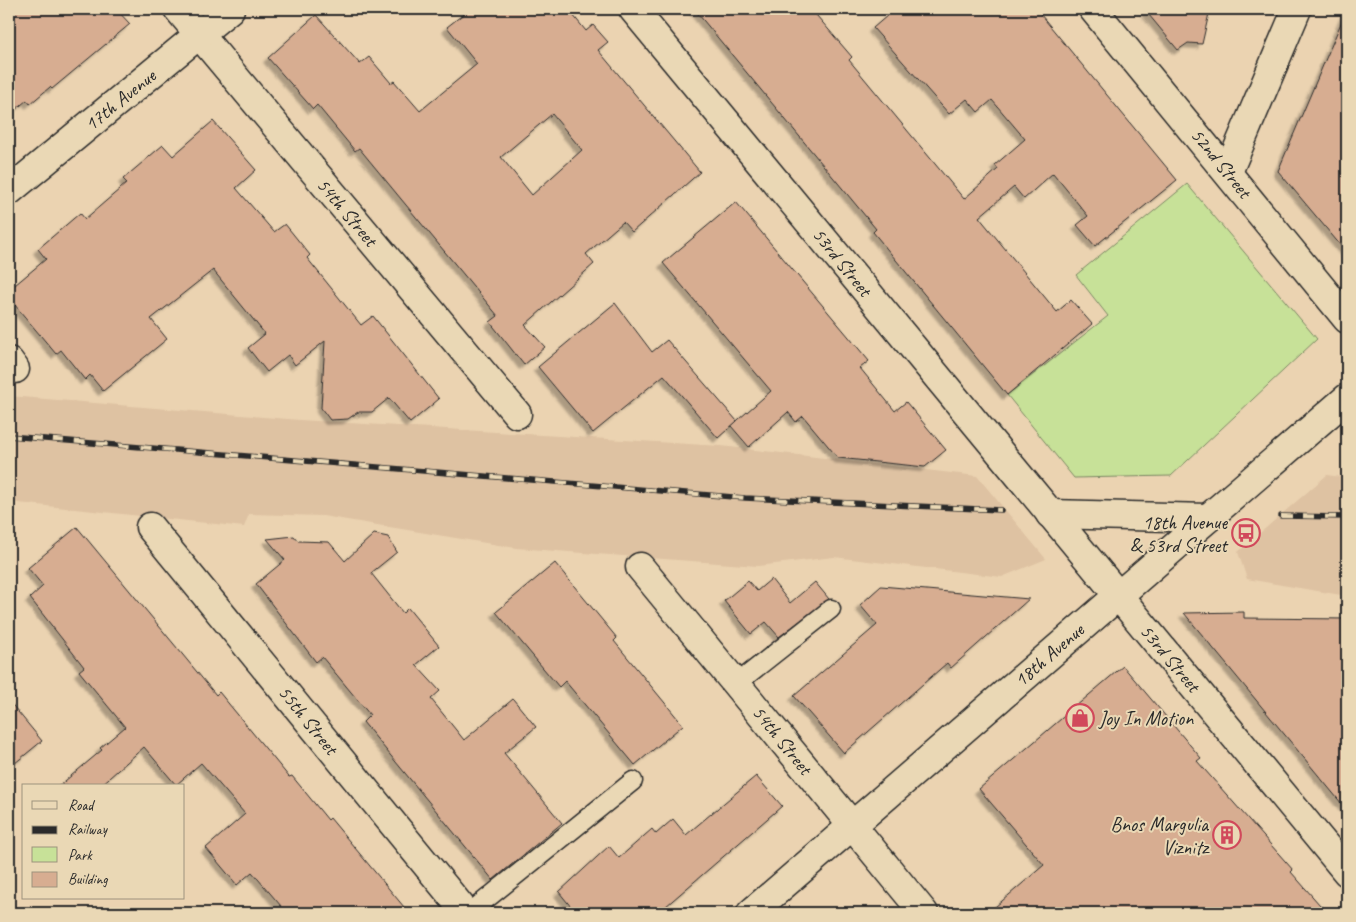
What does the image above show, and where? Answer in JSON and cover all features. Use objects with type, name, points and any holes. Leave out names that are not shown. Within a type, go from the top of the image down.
[{"type":"street","name":"54th Street","points":[[178,9],[517,414]]},
{"type":"street","name":"17th Avenue","points":[[9,191],[230,9]]},
{"type":"street","name":"53rd Street","points":[[633,9],[1347,872]]},
{"type":"street","name":"52nd Street","points":[[1093,9],[1347,319]]},
{"type":"street","points":[[1228,172],[1297,9]]},
{"type":"street","name":"18th Avenue","points":[[751,913],[1347,398]]},
{"type":"street","points":[[1050,514],[1208,518]]},
{"type":"street","name":"55th Street","points":[[150,527],[467,913]]},
{"type":"street","name":"54th Street","points":[[640,567],[924,913]]},
{"type":"lane","points":[[736,684],[831,609]]},
{"type":"lane","points":[[467,913],[633,782]]},
{"type":"shaded area","points":[[9,396],[300,420],[721,446],[977,476],[1046,559],[1002,577],[834,557],[758,566],[516,548],[323,516],[249,514],[244,527],[9,502]]},
{"type":"shaded area","points":[[1327,475],[1347,478],[1347,596],[1247,579],[1238,552]]},
{"type":"green space","points":[[1187,184],[1317,339],[1171,476],[1074,478],[1007,395],[1108,316],[1076,275]]},
{"type":"building","points":[[9,9],[116,9],[130,24],[52,89],[50,87],[30,104],[27,100],[9,115]]},
{"type":"building","points":[[470,9],[568,9],[586,31],[593,25],[608,42],[598,50],[700,172],[632,232],[623,222],[586,254],[594,264],[525,325],[545,347],[524,365],[490,322],[498,316],[359,148],[355,151],[317,105],[313,109],[268,58],[316,15],[360,64],[369,57],[391,83],[394,81],[420,111],[477,64],[447,27]],"holes":[[[552,114],[582,150],[532,195],[501,157]]]},
{"type":"building","points":[[694,9],[811,9],[852,57],[849,60],[964,199],[998,169],[995,165],[1025,139],[992,100],[978,112],[967,99],[949,114],[873,28],[895,9],[1036,9],[1177,180],[1095,246],[1077,225],[1088,216],[1053,173],[1024,199],[1014,187],[979,217],[1057,312],[1071,300],[1092,324],[1007,395],[873,232],[876,229]]},
{"type":"building","points":[[1144,9],[1210,9],[1202,44],[1188,43],[1178,50]]},
{"type":"building","points":[[1347,9],[1347,253],[1278,171]]},
{"type":"building","points":[[213,121],[256,170],[236,188],[274,232],[285,224],[310,255],[307,258],[361,325],[373,316],[439,399],[410,423],[389,398],[372,412],[358,412],[348,419],[330,420],[321,408],[325,341],[295,365],[288,355],[267,372],[248,348],[265,334],[213,270],[151,319],[167,339],[103,391],[90,375],[85,380],[61,350],[56,354],[9,298],[9,290],[46,259],[38,249],[80,213],[85,219],[127,183],[123,179],[163,145],[173,156]]},
{"type":"building","points":[[736,202],[869,361],[860,368],[895,411],[906,402],[946,450],[925,467],[838,458],[803,416],[796,422],[788,412],[749,447],[731,426],[771,391],[663,263]]},
{"type":"building","points":[[615,303],[652,352],[667,340],[737,421],[718,438],[664,375],[593,433],[538,367]]},
{"type":"building","points":[[77,527],[216,695],[219,692],[289,777],[292,776],[328,820],[330,818],[409,913],[287,913],[252,872],[237,885],[206,848],[245,814],[201,763],[175,784],[144,747],[102,784],[61,784],[102,750],[100,748],[125,727],[79,671],[84,667],[30,598],[43,586],[28,568]]},
{"type":"building","points":[[374,534],[388,537],[397,552],[371,573],[403,613],[408,608],[439,646],[416,665],[440,691],[431,699],[464,740],[513,699],[536,727],[504,753],[562,823],[493,880],[363,722],[370,715],[322,657],[316,662],[256,584],[285,560],[267,539],[294,536],[298,541],[329,542],[345,561]]},
{"type":"building","points":[[555,563],[617,638],[614,641],[683,725],[635,765],[565,681],[559,687],[496,612]]},
{"type":"building","points":[[771,579],[790,603],[815,582],[829,599],[779,637],[766,622],[751,634],[724,601],[748,581],[757,591]]},
{"type":"building","points":[[881,586],[1029,599],[951,668],[947,663],[844,753],[794,696],[877,625],[860,605]]},
{"type":"building","points":[[1244,612],[1244,618],[1347,619],[1347,810],[1184,613]]},
{"type":"building","points":[[1123,666],[1201,758],[1197,761],[1293,870],[1291,872],[1327,913],[988,913],[1044,865],[979,789]]},
{"type":"building","points":[[9,701],[42,741],[9,768]]},
{"type":"building","points":[[756,776],[782,806],[658,913],[576,913],[559,892],[609,846],[619,858],[652,829],[656,834],[673,819],[686,835]]},
{"type":"railway","points":[[9,436],[745,498],[1001,510]]},
{"type":"railway","points":[[1281,516],[1347,517]]},
{"type":"place","name":"18th Avenue & 53rd Street","points":[[1246,533]]},
{"type":"place","name":"Joy In Motion","points":[[1080,718]]},
{"type":"place","name":"Bnos Margulia Viznitz","points":[[1227,835]]}]
